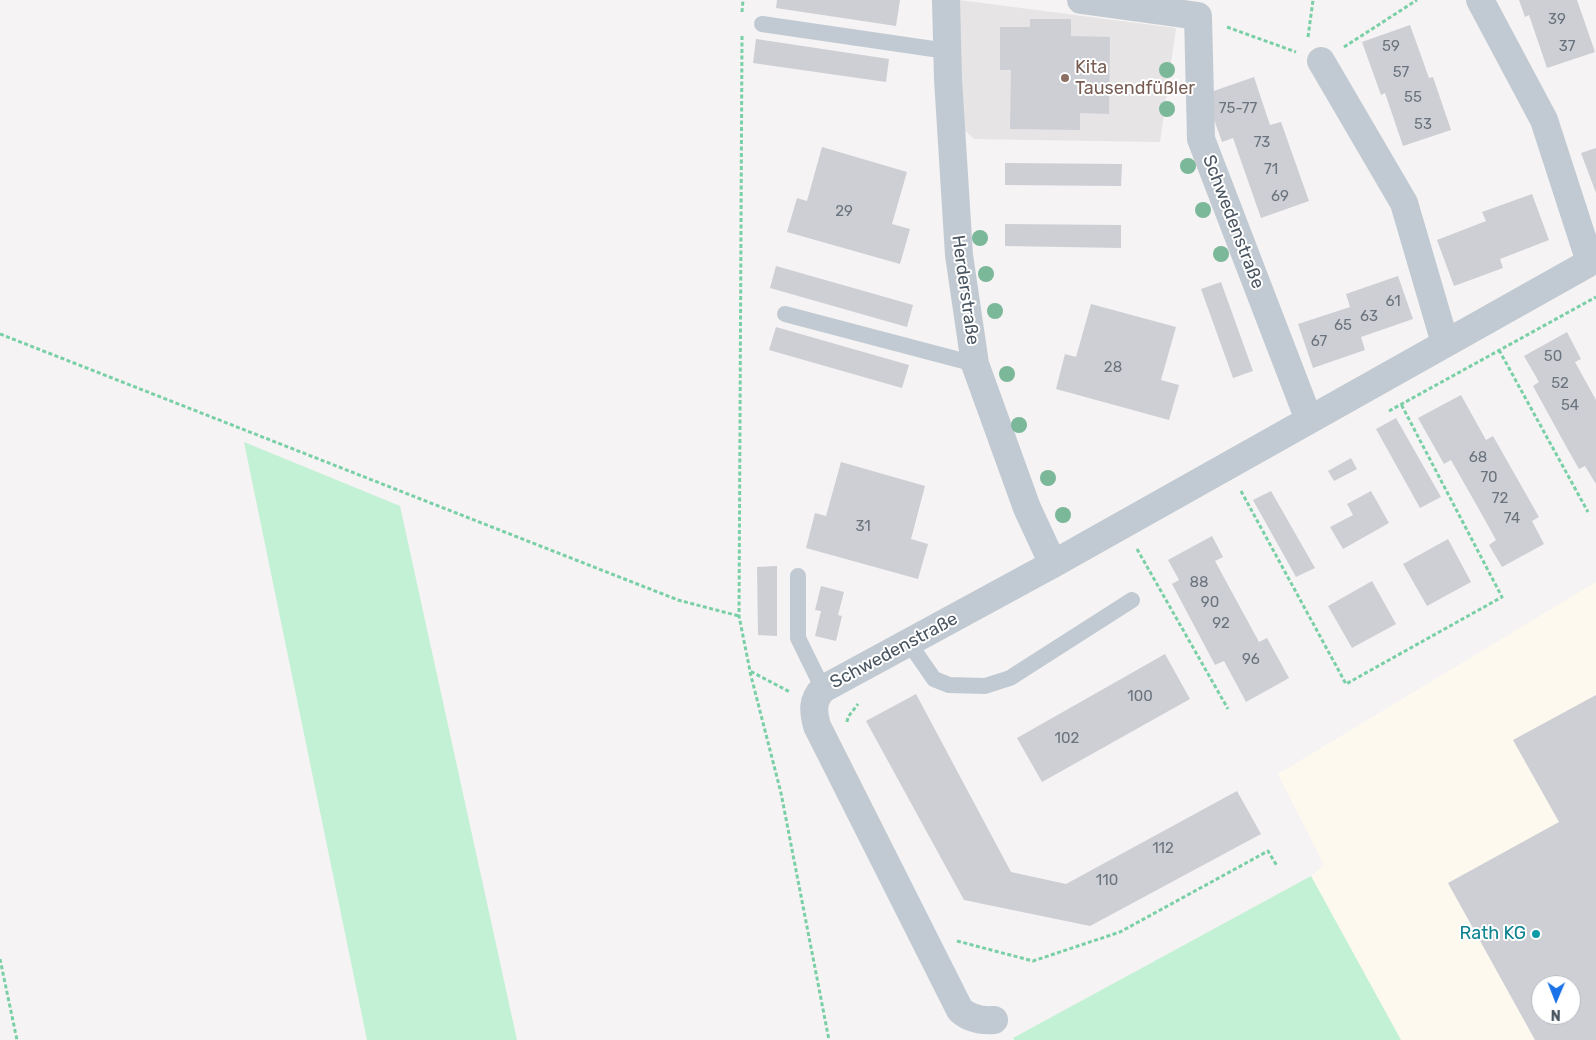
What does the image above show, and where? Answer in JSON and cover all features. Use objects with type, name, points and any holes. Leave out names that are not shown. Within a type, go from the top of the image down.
[{"type":"street","name":"Herderstraße","points":[[946,0],[947,51],[959,255],[976,364],[1027,508],[1053,564]]},
{"type":"street","name":"Schwedenstraße","points":[[1081,0],[1198,16],[1201,139],[1309,420]]},
{"type":"street","name":"Schwedenstraße","points":[[994,1020],[976,1019],[966,1016],[960,1010],[818,726],[814,714],[819,697],[909,643],[1124,525],[1593,261],[1544,120],[1480,0]]},
{"type":"street","points":[[1314,54],[1404,203],[1445,343]]},
{"type":"lane","points":[[762,24],[947,51]]},
{"type":"lane","points":[[786,314],[976,364]]},
{"type":"lane","points":[[798,576],[798,638],[819,697]]},
{"type":"lane","points":[[909,643],[934,679],[949,685],[985,686],[1010,678],[1132,600]]},
{"type":"path","points":[[742,18],[743,0]]},
{"type":"path","points":[[1313,0],[1314,54]]},
{"type":"path","points":[[742,27],[739,616],[750,671],[782,793],[829,1040]]},
{"type":"path","points":[[1482,322],[1588,512]]},
{"type":"path","points":[[0,334],[678,600],[739,616]]},
{"type":"path","points":[[1228,466],[1346,684],[1502,597],[1388,376]]},
{"type":"path","points":[[1124,525],[1228,709]]},
{"type":"path","points":[[750,671],[819,697]]},
{"type":"path","points":[[847,726],[848,718]]},
{"type":"path","points":[[950,940],[1033,961],[1120,932],[1268,851],[1277,866]]},
{"type":"path","points":[[0,959],[17,1040]]},
{"type":"shaded area","name":"Kita Tausendfüßler","points":[[959,0],[1176,28],[1160,142],[974,139],[962,128]]},
{"type":"shaded area","points":[[1596,582],[1596,1040],[1010,1040],[1311,876],[1324,865],[1278,774]]},
{"type":"green space","points":[[244,442],[400,506],[517,1040],[367,1040]]},
{"type":"green space","points":[[1311,876],[1401,1040],[1014,1040],[1013,1038]]},
{"type":"building","points":[[777,0],[900,0],[896,26],[776,8]]},
{"type":"building","points":[[1519,0],[1577,0],[1595,52],[1547,68],[1529,15],[1525,17]]},
{"type":"building","points":[[1030,19],[1071,19],[1071,36],[1110,37],[1109,114],[1080,113],[1080,130],[1010,129],[1011,70],[1000,70],[1000,27],[1030,27]]},
{"type":"building","points":[[1410,25],[1429,78],[1433,77],[1451,130],[1403,146],[1385,93],[1381,95],[1362,42]]},
{"type":"building","points":[[756,39],[889,59],[886,82],[753,63]]},
{"type":"building","points":[[1254,77],[1270,125],[1281,122],[1309,201],[1261,218],[1233,138],[1222,142],[1205,94]]},
{"type":"building","points":[[822,147],[907,172],[892,224],[910,229],[900,264],[787,232],[797,198],[807,201]]},
{"type":"building","points":[[1596,148],[1596,193],[1581,153]]},
{"type":"building","points":[[1005,163],[1122,164],[1121,186],[1005,185]]},
{"type":"building","points":[[1532,194],[1549,240],[1500,259],[1503,268],[1454,286],[1437,240],[1486,221],[1482,212]]},
{"type":"building","points":[[1005,224],[1121,225],[1121,248],[1005,246]]},
{"type":"building","points":[[776,266],[913,305],[907,327],[770,288]]},
{"type":"building","points":[[1398,276],[1413,319],[1361,337],[1365,350],[1313,368],[1298,324],[1350,307],[1346,294]]},
{"type":"building","points":[[1221,282],[1253,371],[1233,378],[1201,289]]},
{"type":"building","points":[[1091,304],[1176,327],[1161,380],[1179,385],[1169,420],[1056,389],[1065,354],[1076,357]]},
{"type":"building","points":[[776,327],[909,365],[902,388],[769,350]]},
{"type":"building","points":[[1567,332],[1581,359],[1575,362],[1596,400],[1596,484],[1585,466],[1579,469],[1567,448],[1533,386],[1539,382],[1524,356]]},
{"type":"building","points":[[1461,395],[1486,440],[1493,436],[1539,517],[1532,521],[1544,544],[1502,567],[1489,545],[1496,540],[1485,520],[1451,460],[1444,464],[1418,418]]},
{"type":"building","points":[[1396,418],[1441,497],[1420,508],[1376,429]]},
{"type":"building","points":[[1351,458],[1357,469],[1334,481],[1328,471]]},
{"type":"building","points":[[841,462],[925,486],[911,539],[928,544],[918,579],[806,548],[815,513],[826,516]]},
{"type":"building","points":[[1271,491],[1315,568],[1296,577],[1253,500]]},
{"type":"building","points":[[1371,491],[1389,523],[1343,549],[1330,527],[1353,515],[1347,504]]},
{"type":"building","points":[[1212,536],[1223,557],[1215,561],[1259,642],[1267,638],[1289,678],[1246,702],[1224,661],[1215,665],[1172,584],[1179,580],[1168,560]]},
{"type":"building","points":[[1448,539],[1471,582],[1427,606],[1403,564]]},
{"type":"building","points":[[777,566],[777,636],[758,635],[757,567]]},
{"type":"building","points":[[1372,581],[1396,624],[1352,648],[1328,606]]},
{"type":"building","points":[[821,586],[844,592],[838,615],[842,616],[836,641],[815,636],[821,611],[815,610]]},
{"type":"building","points":[[1165,654],[1190,699],[1042,782],[1017,738]]},
{"type":"building","points":[[916,694],[1011,872],[1066,884],[1237,791],[1261,834],[1090,926],[964,900],[866,721]]},
{"type":"building","name":"Rath KG","points":[[1596,695],[1596,1040],[1535,1040],[1448,883],[1559,822],[1513,740]]},
{"type":"place","name":"Kita Tausendfüßler","points":[[1065,78]]},
{"type":"place","name":"Rath KG","points":[[1536,934]]}]
